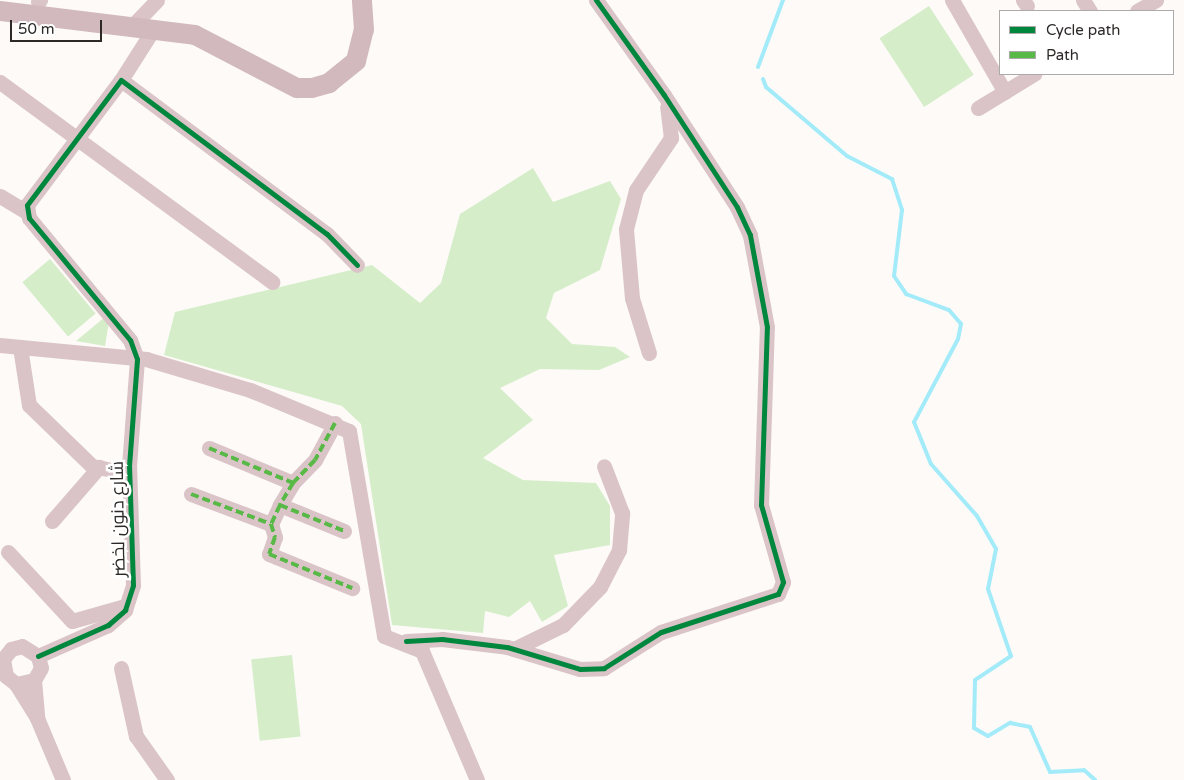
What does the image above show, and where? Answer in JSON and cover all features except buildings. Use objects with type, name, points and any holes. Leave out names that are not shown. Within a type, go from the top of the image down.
[{"type":"main road","points":[[0,11],[134,24],[195,35],[297,88],[312,88],[329,83],[356,61],[364,30],[362,0]]},
{"type":"main road","points":[[37,1],[96,20]]},
{"type":"street","points":[[134,24],[157,0]]},
{"type":"street","points":[[0,345],[137,359],[250,390],[335,424],[349,432],[354,442],[384,636],[406,641],[442,639],[514,649],[580,669],[604,668],[661,632],[778,594],[783,582],[761,505],[768,337],[758,264],[737,207],[664,96],[596,0]]},
{"type":"street","points":[[952,0],[1005,92]]},
{"type":"street","points":[[1139,10],[1156,0]]},
{"type":"street","points":[[27,212],[29,199],[79,140],[154,28]]},
{"type":"street","points":[[978,108],[1032,75]]},
{"type":"street","points":[[120,80],[327,234],[357,264]]},
{"type":"street","points":[[0,82],[272,282]]},
{"type":"street","points":[[649,353],[632,298],[626,229],[636,190],[671,138],[664,96]]},
{"type":"street","points":[[0,196],[27,212],[130,340],[137,359]]},
{"type":"street","points":[[20,347],[29,405],[92,466],[129,473]]},
{"type":"street","name":"شارع دنون لخضر","points":[[38,656],[108,625],[126,605],[133,585],[129,473],[137,359]]},
{"type":"street","points":[[335,424],[315,460],[293,482],[280,505],[271,524],[275,537],[271,558],[352,588]]},
{"type":"street","points":[[209,448],[293,482]]},
{"type":"street","points":[[514,649],[563,625],[600,587],[619,550],[622,513],[604,466]]},
{"type":"street","points":[[52,521],[98,467]]},
{"type":"street","points":[[191,494],[271,524]]},
{"type":"street","points":[[280,505],[344,531]]},
{"type":"street","points":[[8,552],[72,621],[126,605]]},
{"type":"street","points":[[406,641],[422,651],[478,780]]},
{"type":"street","points":[[37,718],[34,680],[40,668],[38,656],[22,646],[5,648],[1,668],[16,684],[37,718],[63,780]]},
{"type":"street","points":[[121,668],[136,736],[167,780]]},
{"type":"street","points":[[16,684],[34,680]]},
{"type":"green space","points":[[929,6],[974,75],[924,107],[880,38]]},
{"type":"green space","points":[[533,168],[553,202],[610,181],[621,199],[600,270],[554,293],[546,318],[572,344],[615,347],[630,357],[599,370],[540,369],[500,388],[533,420],[483,458],[523,480],[596,483],[610,506],[610,545],[554,555],[568,606],[542,622],[530,601],[509,617],[485,611],[483,633],[392,625],[361,424],[342,406],[164,355],[175,312],[372,265],[420,303],[441,283],[460,214]]},
{"type":"green space","points":[[50,259],[96,313],[68,337],[22,282]]},
{"type":"green space","points":[[105,317],[109,322],[105,346],[76,341]]},
{"type":"green space","points":[[292,655],[301,737],[260,741],[251,659]]},
{"type":"waterway","points":[[758,67],[783,0]]},
{"type":"waterway","points":[[763,79],[766,87],[847,156],[892,179],[902,210],[894,276],[906,294],[949,310],[961,324],[958,339],[914,422],[931,464],[977,516],[996,549],[988,589],[1011,656],[975,680],[974,728],[988,736],[1010,723],[1030,727],[1050,772],[1084,770],[1095,780]]},
{"type":"marked path","points":[[335,423],[315,460],[293,483],[280,505],[271,524],[275,537],[269,554],[352,588]]},
{"type":"marked path","points":[[209,448],[293,483]]},
{"type":"marked path","points":[[191,494],[271,524]]},
{"type":"marked path","points":[[280,505],[344,531]]},
{"type":"cycle path","points":[[406,641],[442,639],[507,647],[580,669],[604,668],[661,632],[778,594],[783,582],[761,505],[767,327],[750,235],[737,207],[664,95],[596,0]]},
{"type":"cycle path","points":[[38,656],[108,625],[125,610],[133,585],[129,466],[137,359],[130,340],[29,218],[27,205],[121,80],[327,234],[357,265]]}]
